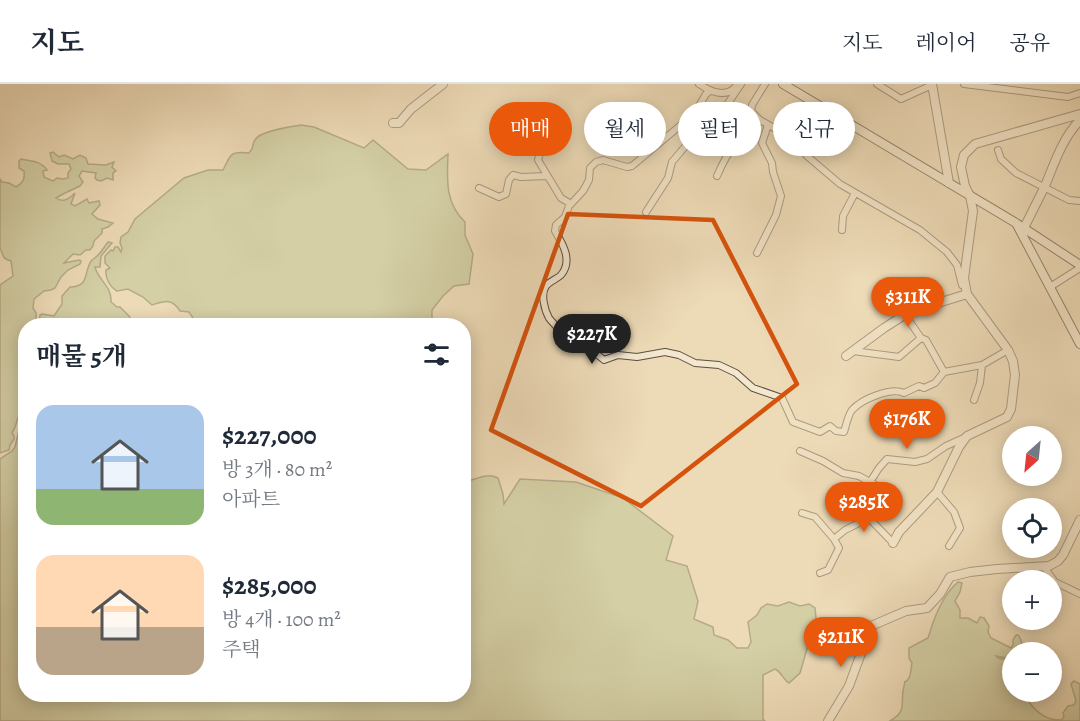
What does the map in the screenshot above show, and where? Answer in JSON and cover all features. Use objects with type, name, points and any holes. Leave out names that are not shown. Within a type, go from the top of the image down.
[{"type":"main road","points":[[783,84],[1016,223],[1080,266]]},
{"type":"main road","points":[[1016,223],[1079,339]]},
{"type":"street","points":[[393,123],[399,123],[411,109],[443,84]]},
{"type":"street","points":[[699,84],[710,91],[723,94],[739,84]]},
{"type":"street","points":[[646,212],[668,178],[672,162],[694,136],[718,118],[739,84]]},
{"type":"street","points":[[754,102],[765,84]]},
{"type":"street","points":[[877,84],[901,99],[932,85],[949,183]]},
{"type":"street","points":[[964,84],[1068,97],[1080,93]]},
{"type":"street","points":[[710,91],[694,114],[632,166],[627,167],[603,160],[596,162],[590,168],[589,180],[583,191],[571,204],[565,218],[556,225],[555,231],[565,248],[567,264],[561,274],[545,287],[543,293],[545,308],[559,329],[559,342],[565,346],[584,344],[604,360],[618,355],[637,357],[664,352],[679,355],[695,363],[719,365],[736,373],[753,388],[782,398],[793,422],[820,432],[830,426],[836,431],[844,432],[851,411],[869,397],[898,390],[904,393],[919,386],[924,388],[935,383],[944,372],[981,365],[1008,350]]},
{"type":"street","points":[[966,295],[964,278],[973,211],[961,167],[964,155],[975,144],[1080,114]]},
{"type":"street","points":[[1024,228],[1062,145],[1080,120]]},
{"type":"street","points":[[761,121],[795,140],[807,156],[840,184],[920,230],[947,252],[957,265],[966,295],[1008,350],[1013,361],[1015,375],[1011,409],[1007,417],[946,446],[927,459],[915,462],[887,459],[870,482]]},
{"type":"street","points":[[758,253],[776,216],[781,196],[772,164],[762,143],[768,125]]},
{"type":"street","points":[[998,150],[1001,159],[1016,173],[1069,200],[1080,201]]},
{"type":"street","points":[[539,156],[538,160],[561,198],[571,204]]},
{"type":"street","points":[[717,176],[726,156]]},
{"type":"street","points":[[478,188],[499,197],[506,194],[509,180],[513,175],[547,176]]},
{"type":"street","points":[[842,230],[843,216],[855,193]]},
{"type":"street","points":[[1050,287],[1080,266]]},
{"type":"street","points":[[849,353],[905,315],[966,295]]},
{"type":"street","points":[[905,315],[921,338],[926,340],[944,372]]},
{"type":"street","points":[[849,353],[900,357],[921,338]]},
{"type":"street","points":[[974,400],[980,383],[981,365]]},
{"type":"street","points":[[869,518],[893,543],[899,532],[937,492],[959,447],[967,436]]},
{"type":"street","points":[[800,451],[843,473],[859,476],[890,493],[898,502],[890,507],[882,506],[869,518],[845,530],[834,539]]},
{"type":"street","points":[[937,492],[954,512],[960,528],[949,546]]},
{"type":"street","points":[[802,513],[815,517],[839,548],[828,570],[820,573]]},
{"type":"street","points":[[828,721],[849,686],[871,626],[906,611],[927,608],[950,578],[970,572],[1049,566],[1063,555],[1080,520]]},
{"type":"street","points":[[1044,567],[1055,582],[1080,594]]},
{"type":"highlighted area","points":[[568,214],[713,220],[797,384],[641,506],[491,430]]},
{"type":"green space","points":[[301,125],[314,127],[364,148],[373,140],[408,169],[426,170],[448,154],[448,182],[451,199],[458,215],[465,222],[465,235],[473,254],[469,284],[454,286],[443,296],[432,310],[432,318],[193,318],[189,312],[180,311],[171,302],[152,305],[128,289],[117,291],[112,287],[106,276],[106,270],[110,268],[105,263],[105,256],[115,247],[118,247],[121,252],[121,237],[128,232],[135,219],[184,178],[208,170],[223,170],[232,155],[249,153],[258,137],[276,130]]},
{"type":"green space","points":[[50,153],[73,159],[80,155],[86,158],[88,164],[106,165],[114,162],[112,167],[116,171],[113,173],[113,180],[107,178],[97,180],[96,173],[82,171],[79,176],[83,182],[80,186],[56,198],[66,200],[75,193],[71,204],[75,206],[87,199],[89,203],[99,201],[100,205],[92,214],[98,219],[113,223],[102,229],[102,233],[94,241],[90,250],[80,255],[73,254],[64,263],[79,260],[80,264],[68,270],[55,288],[44,291],[34,299],[33,308],[36,318],[18,318],[18,416],[12,433],[14,439],[9,450],[0,453],[0,285],[13,276],[11,261],[4,258],[0,248],[0,179],[16,187],[20,184],[24,174],[24,171],[19,168],[21,159],[42,165],[47,170],[43,171],[44,177],[53,181],[57,178],[68,178],[71,169],[69,164],[58,164],[52,161]]},
{"type":"green space","points":[[108,242],[112,243],[101,256],[100,267],[95,267],[107,287],[111,302],[120,307],[130,318],[40,318],[42,314],[54,316],[62,304],[62,296],[70,287],[77,286],[84,281],[89,264]]},
{"type":"green space","points":[[18,434],[18,702],[471,702],[471,480],[489,476],[498,478],[504,504],[520,479],[576,482],[623,498],[673,536],[666,560],[687,566],[698,601],[694,619],[713,627],[714,635],[728,640],[737,648],[748,648],[751,642],[748,622],[767,604],[778,606],[789,602],[800,606],[809,604],[815,608],[816,618],[800,673],[789,683],[775,669],[763,675],[763,719],[765,721],[0,721],[0,459],[15,447]]},
{"type":"green space","points":[[958,582],[962,583],[955,601],[960,610],[960,618],[968,618],[977,623],[980,617],[984,618],[989,626],[988,632],[991,638],[1002,644],[1002,657],[996,656],[1002,659],[1002,702],[1029,702],[1043,716],[1062,720],[1063,713],[1068,706],[1074,705],[1076,701],[1071,684],[1074,681],[1080,684],[1080,721],[890,721],[900,713],[905,682],[910,676],[912,663],[909,658],[909,648],[928,638],[936,615]]},
{"type":"green space","points":[[1016,635],[1021,642],[1013,642]]}]
